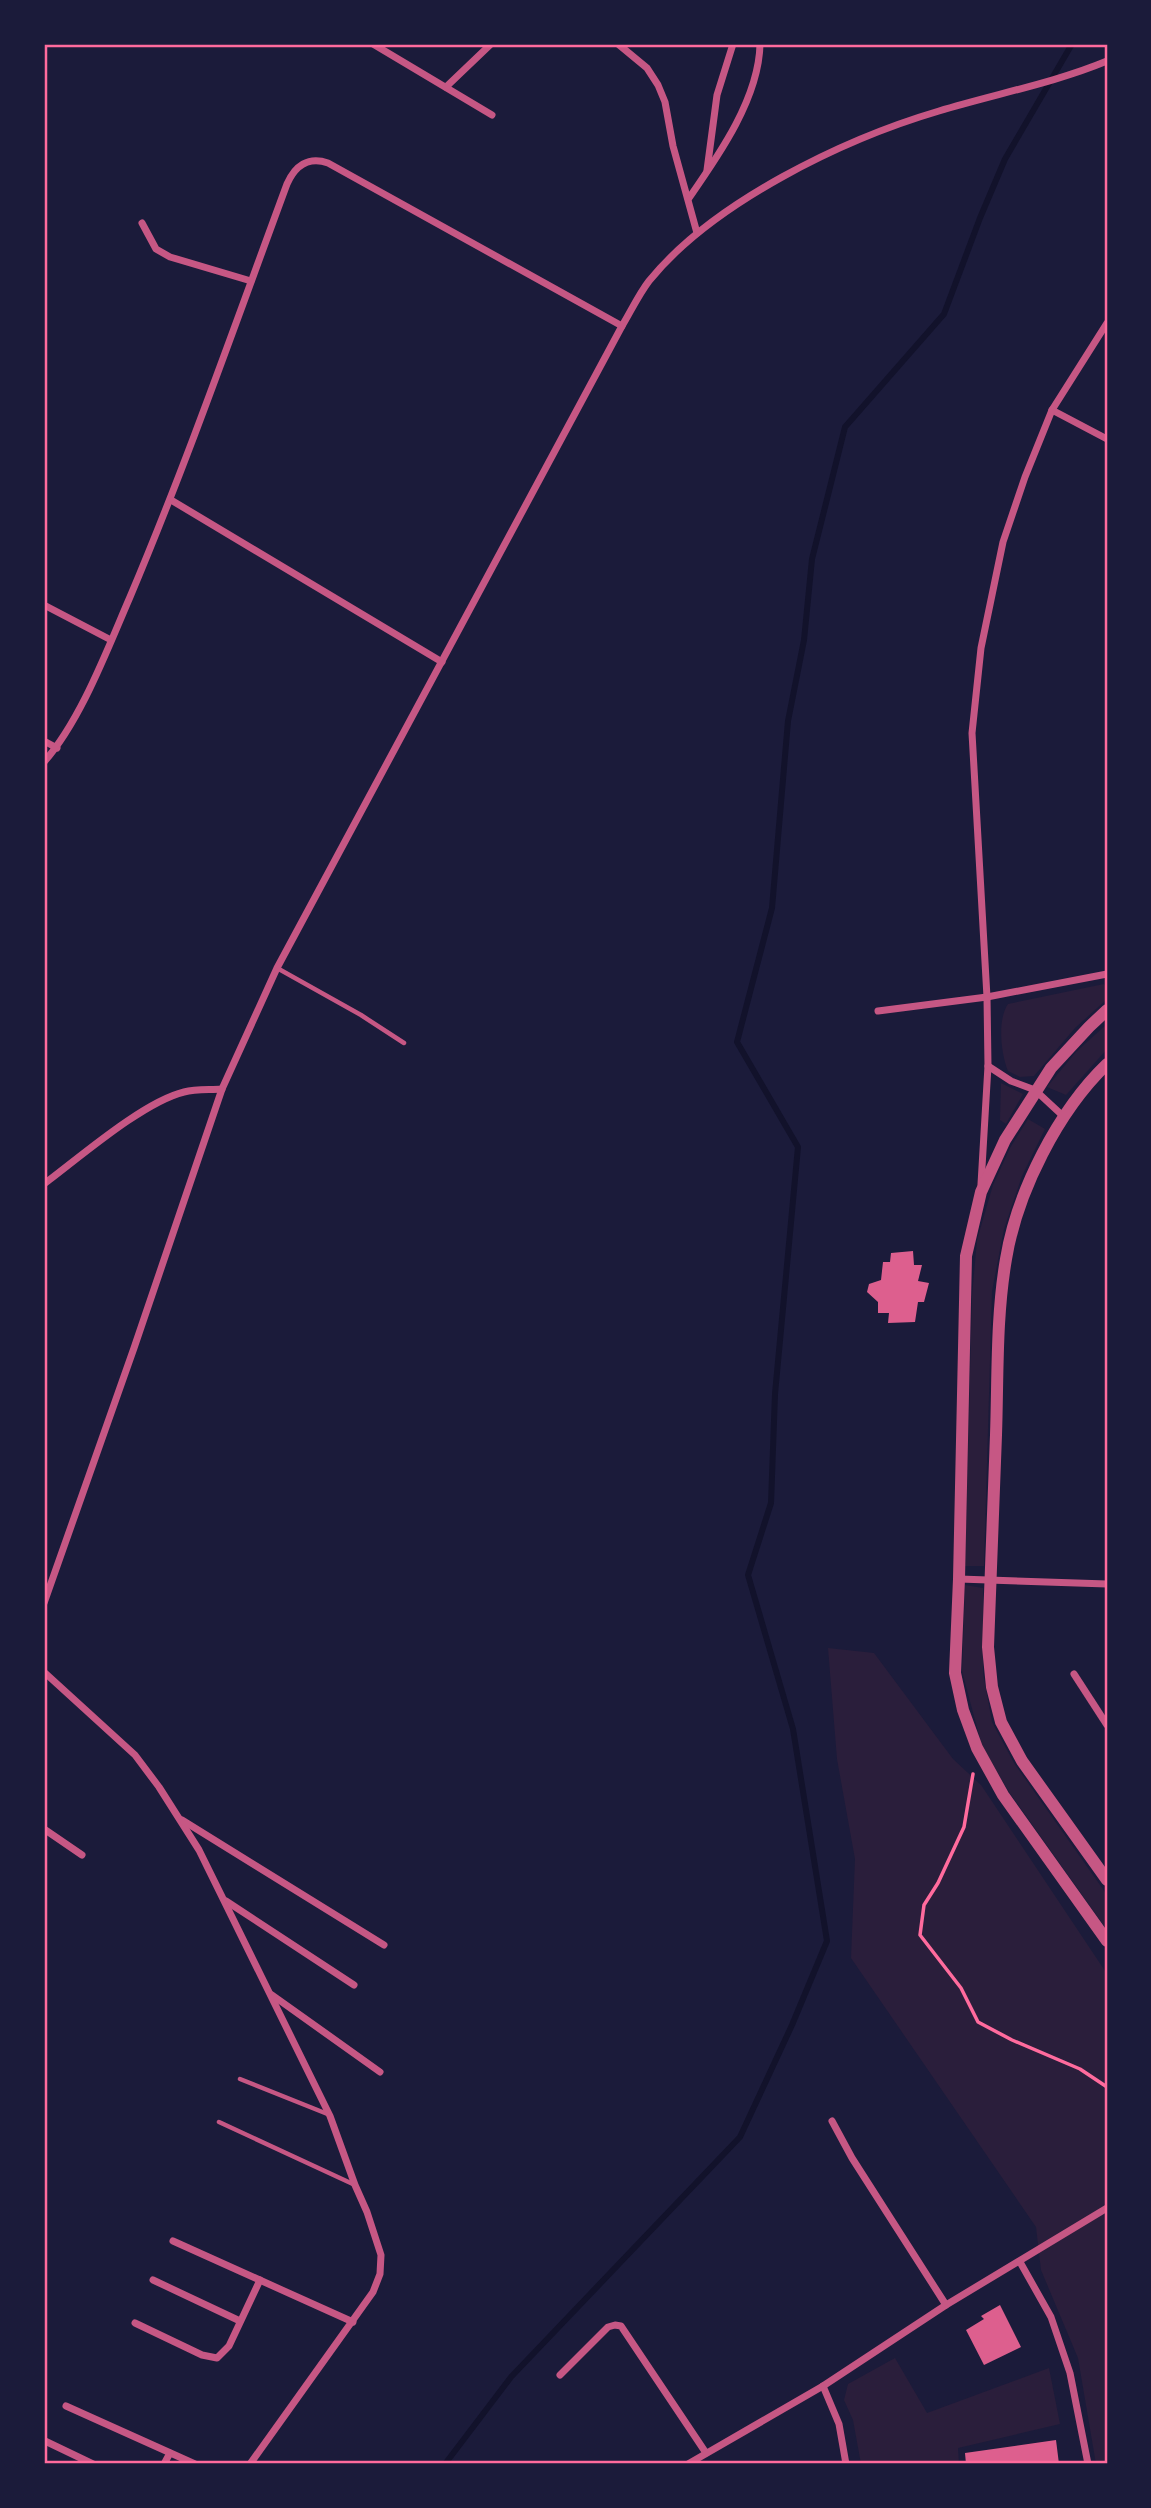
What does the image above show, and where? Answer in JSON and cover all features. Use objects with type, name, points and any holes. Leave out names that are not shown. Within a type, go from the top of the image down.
[{"type":"street","points":[[373,44],[492,115]]},
{"type":"street","points":[[446,87],[491,44]]},
{"type":"street","points":[[618,44],[647,68],[658,85],[697,233]]},
{"type":"street","points":[[707,172],[717,95],[733,44]]},
{"type":"street","points":[[689,198],[733,130],[755,74],[760,44]]},
{"type":"street","points":[[45,1596],[222,1089],[277,968],[648,282],[697,233],[745,200],[804,165],[904,122],[1107,61]]},
{"type":"street","points":[[44,762],[57,748],[77,713],[111,640],[171,500],[292,173],[304,162],[321,160],[328,163],[622,326]]},
{"type":"street","points":[[142,223],[156,248],[170,257],[251,281]]},
{"type":"street","points":[[1107,323],[1052,410],[1025,477],[1003,541],[981,648],[972,733],[987,997],[988,1066],[981,1192],[966,1256],[960,1579],[955,1673],[963,1710],[977,1748],[1003,1795],[1107,1941]]},
{"type":"street","points":[[1052,410],[1107,439]]},
{"type":"street","points":[[171,500],[442,662]]},
{"type":"street","points":[[44,605],[111,640]]},
{"type":"street","points":[[44,741],[57,748]]},
{"type":"street","points":[[878,1011],[987,997],[1107,974]]},
{"type":"street","points":[[981,1192],[1005,1140],[1035,1090],[1051,1068],[1107,1010]]},
{"type":"street","points":[[1107,1064],[1063,1116],[1045,1149],[1022,1205],[1006,1258],[1000,1316],[988,1647],[992,1687],[1001,1722],[1022,1761],[1107,1880]]},
{"type":"street","points":[[988,1066],[1011,1081],[1035,1090],[1063,1116]]},
{"type":"street","points":[[44,1184],[143,1111],[165,1099],[184,1092],[222,1089]]},
{"type":"street","points":[[960,1579],[1107,1584]]},
{"type":"street","points":[[44,1672],[135,1755],[200,1850],[330,2116],[381,2255],[380,2274],[373,2292],[250,2464]]},
{"type":"street","points":[[1074,1674],[1107,1725]]},
{"type":"street","points":[[180,1819],[384,1945]]},
{"type":"street","points":[[44,1829],[82,1855]]},
{"type":"street","points":[[225,1900],[354,1985]]},
{"type":"street","points":[[269,1993],[380,2072]]},
{"type":"street","points":[[832,2122],[852,2158],[947,2305]]},
{"type":"street","points":[[688,2464],[823,2386],[947,2305],[1107,2208]]},
{"type":"street","points":[[173,2241],[353,2322]]},
{"type":"street","points":[[1020,2262],[1051,2317],[1070,2373],[1088,2464]]},
{"type":"street","points":[[153,2280],[240,2321]]},
{"type":"street","points":[[135,2323],[209,2358],[220,2357],[229,2346],[260,2280]]},
{"type":"street","points":[[560,2375],[608,2327],[621,2326],[706,2453]]},
{"type":"street","points":[[823,2386],[839,2424],[846,2464]]},
{"type":"street","points":[[66,2406],[195,2464]]},
{"type":"street","points":[[45,2441],[93,2464]]},
{"type":"street","points":[[164,2464],[170,2453]]},
{"type":"lane","points":[[277,968],[361,1015],[404,1043]]},
{"type":"lane","points":[[240,2079],[330,2116]]},
{"type":"lane","points":[[219,2122],[355,2185]]},
{"type":"path","points":[[977,1748],[964,1828],[939,1883],[924,1905],[920,1935],[961,1988],[978,2022],[1012,2040],[1080,2069],[1107,2087]]},
{"type":"shaded area","points":[[1104,984],[1107,988],[1107,999],[1075,1028],[1034,1076],[1020,1077],[1008,1071],[1001,1037],[1002,1019],[1008,1004]]},
{"type":"shaded area","points":[[1107,1024],[1107,1049],[1066,1095],[1047,1087],[1076,1052]]},
{"type":"shaded area","points":[[1001,1083],[1023,1094],[1006,1124],[1000,1120]]},
{"type":"shaded area","points":[[1028,1119],[1045,1129],[1022,1176],[1004,1229],[992,1291],[984,1566],[965,1566],[972,1296],[977,1240],[993,1185],[1010,1148]]},
{"type":"shaded area","points":[[965,1585],[983,1588],[983,1673],[992,1722],[1014,1763],[1107,1895],[1107,1930],[1009,1792],[982,1746],[962,1671]]},
{"type":"shaded area","points":[[828,1648],[874,1653],[953,1759],[981,1785],[1107,1974],[1107,2464],[1096,2464],[1078,2358],[1041,2270],[1036,2227],[851,1958],[855,1859],[837,1759]]},
{"type":"shaded area","points":[[895,2358],[927,2413],[1049,2368],[1060,2424],[958,2448],[959,2464],[861,2464],[853,2420],[844,2400],[848,2384]]},
{"type":"building","points":[[913,1251],[914,1265],[922,1265],[918,1281],[929,1283],[924,1302],[918,1302],[915,1322],[888,1323],[889,1313],[878,1313],[878,1302],[867,1292],[869,1284],[881,1280],[883,1262],[890,1262],[891,1253]]},
{"type":"building","points":[[1000,2305],[1021,2347],[984,2365],[966,2330],[984,2319],[981,2316]]},
{"type":"building","points":[[1056,2440],[1059,2464],[966,2464],[965,2453]]},
{"type":"waterway","points":[[445,2464],[511,2377],[740,2137],[827,1941],[793,1729],[748,1575],[771,1503],[775,1394],[798,1147],[737,1042],[772,908],[788,721],[804,640],[812,559],[845,427],[944,314],[1005,159],[1072,44]]}]
